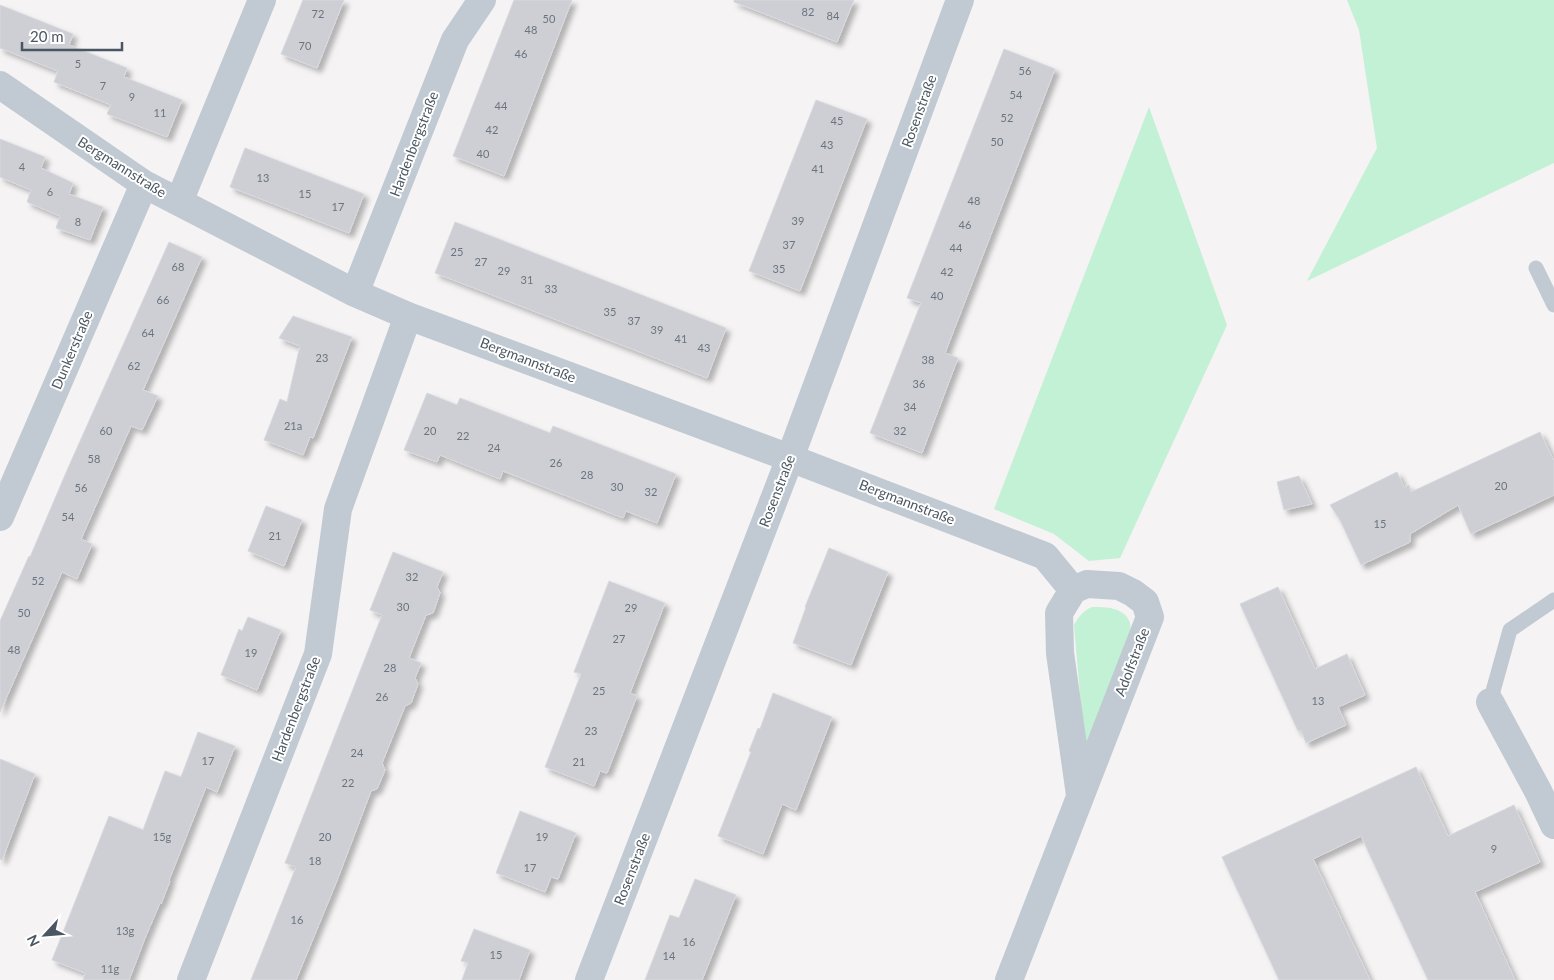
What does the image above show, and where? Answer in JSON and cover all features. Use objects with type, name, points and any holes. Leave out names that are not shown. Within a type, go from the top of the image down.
[{"type":"street","points":[[179,202],[262,0]]},
{"type":"street","name":"Hardenbergstraße","points":[[355,293],[455,40],[482,0]]},
{"type":"street","name":"Rosenstraße","points":[[589,980],[790,458],[960,0]]},
{"type":"street","name":"Bergmannstraße","points":[[0,85],[144,184],[355,293],[408,316],[790,458],[1045,556],[1073,590]]},
{"type":"street","name":"Dunkerstraße","points":[[0,516],[144,184]]},
{"type":"street","name":"Hardenbergstraße","points":[[191,980],[318,654],[338,509],[408,316]]},
{"type":"street","name":"Adolfstraße","points":[[1009,980],[1150,617],[1145,602],[1119,586],[1087,584],[1073,590],[1059,613],[1060,653],[1080,795]]},
{"type":"street","points":[[1490,702],[1551,813]]},
{"type":"lane","points":[[1536,268],[1554,305]]},
{"type":"lane","points":[[1490,702],[1510,630],[1554,600]]},
{"type":"green space","points":[[1347,0],[1554,0],[1554,163],[1307,281],[1377,148],[1359,30]]},
{"type":"green space","points":[[1149,107],[1227,325],[1120,558],[1089,561],[1054,534],[994,509]]},
{"type":"green space","points":[[1092,607],[1114,609],[1124,614],[1130,623],[1130,635],[1087,745],[1084,740],[1074,625],[1086,610]]},
{"type":"building","points":[[303,0],[344,0],[317,68],[281,54]]},
{"type":"building","points":[[514,0],[572,0],[504,176],[453,156]]},
{"type":"building","points":[[734,0],[854,0],[837,42],[734,2]]},
{"type":"building","points":[[0,5],[73,34],[69,45],[127,68],[124,77],[182,100],[167,137],[107,114],[111,105],[54,82],[58,71],[0,48]]},
{"type":"building","points":[[1004,49],[1055,69],[945,353],[958,358],[922,453],[870,433],[921,303],[907,298]]},
{"type":"building","points":[[816,100],[867,119],[800,291],[749,271]]},
{"type":"building","points":[[0,139],[45,157],[41,168],[73,183],[69,194],[103,207],[90,240],[56,228],[60,216],[27,202],[31,190],[0,177]]},
{"type":"building","points":[[245,148],[364,194],[349,233],[230,187]]},
{"type":"building","points":[[455,222],[726,328],[707,378],[435,273]]},
{"type":"building","points":[[169,242],[202,257],[143,390],[158,396],[142,430],[131,426],[81,539],[92,544],[77,579],[62,572],[0,712],[0,621]]},
{"type":"building","points":[[293,316],[352,337],[313,438],[310,437],[303,455],[264,440],[280,399],[287,402],[300,346],[279,338]]},
{"type":"building","points":[[427,393],[457,405],[460,398],[550,433],[553,426],[676,474],[657,523],[626,511],[623,518],[503,471],[500,479],[440,455],[437,462],[404,450]]},
{"type":"building","points":[[1540,432],[1554,461],[1554,495],[1471,534],[1458,505],[1410,534],[1410,542],[1361,565],[1340,520],[1330,505],[1397,472],[1404,487],[1409,485],[1411,492]]},
{"type":"building","points":[[1299,476],[1312,504],[1284,510],[1277,482]]},
{"type":"building","points":[[266,506],[302,520],[284,566],[248,551]]},
{"type":"building","points":[[829,548],[888,572],[851,665],[793,643],[805,607]]},
{"type":"building","points":[[393,552],[443,572],[437,587],[440,593],[433,613],[426,615],[409,658],[421,663],[415,678],[418,684],[411,703],[405,706],[382,763],[385,770],[377,789],[371,791],[296,980],[251,980],[296,867],[285,863],[382,615],[370,610]]},
{"type":"building","points":[[609,581],[665,603],[630,693],[637,696],[607,773],[600,771],[594,786],[545,767],[581,674],[574,672]]},
{"type":"building","points":[[1278,587],[1315,669],[1347,654],[1365,695],[1338,707],[1346,725],[1306,743],[1301,730],[1298,731],[1240,604]]},
{"type":"building","points":[[248,617],[281,630],[257,690],[221,675],[239,629],[242,631]]},
{"type":"building","points":[[773,693],[832,717],[796,810],[782,804],[763,854],[718,836],[751,752],[749,751],[758,728],[760,729]]},
{"type":"building","points":[[198,732],[235,746],[217,792],[206,787],[161,904],[145,938],[129,980],[83,980],[85,973],[52,960],[109,816],[143,830],[165,771],[181,777]]},
{"type":"building","points":[[0,759],[35,774],[2,860],[0,859]]},
{"type":"building","points":[[1416,767],[1448,836],[1514,805],[1540,862],[1475,892],[1515,980],[1428,980],[1361,836],[1313,859],[1370,980],[1279,980],[1222,857]]},
{"type":"building","points":[[520,811],[576,833],[558,879],[551,877],[545,892],[496,873]]},
{"type":"building","points":[[695,879],[736,895],[702,980],[645,980],[670,915],[679,918]]},
{"type":"building","points":[[474,929],[530,950],[519,980],[462,980],[468,963],[461,961]]}]
